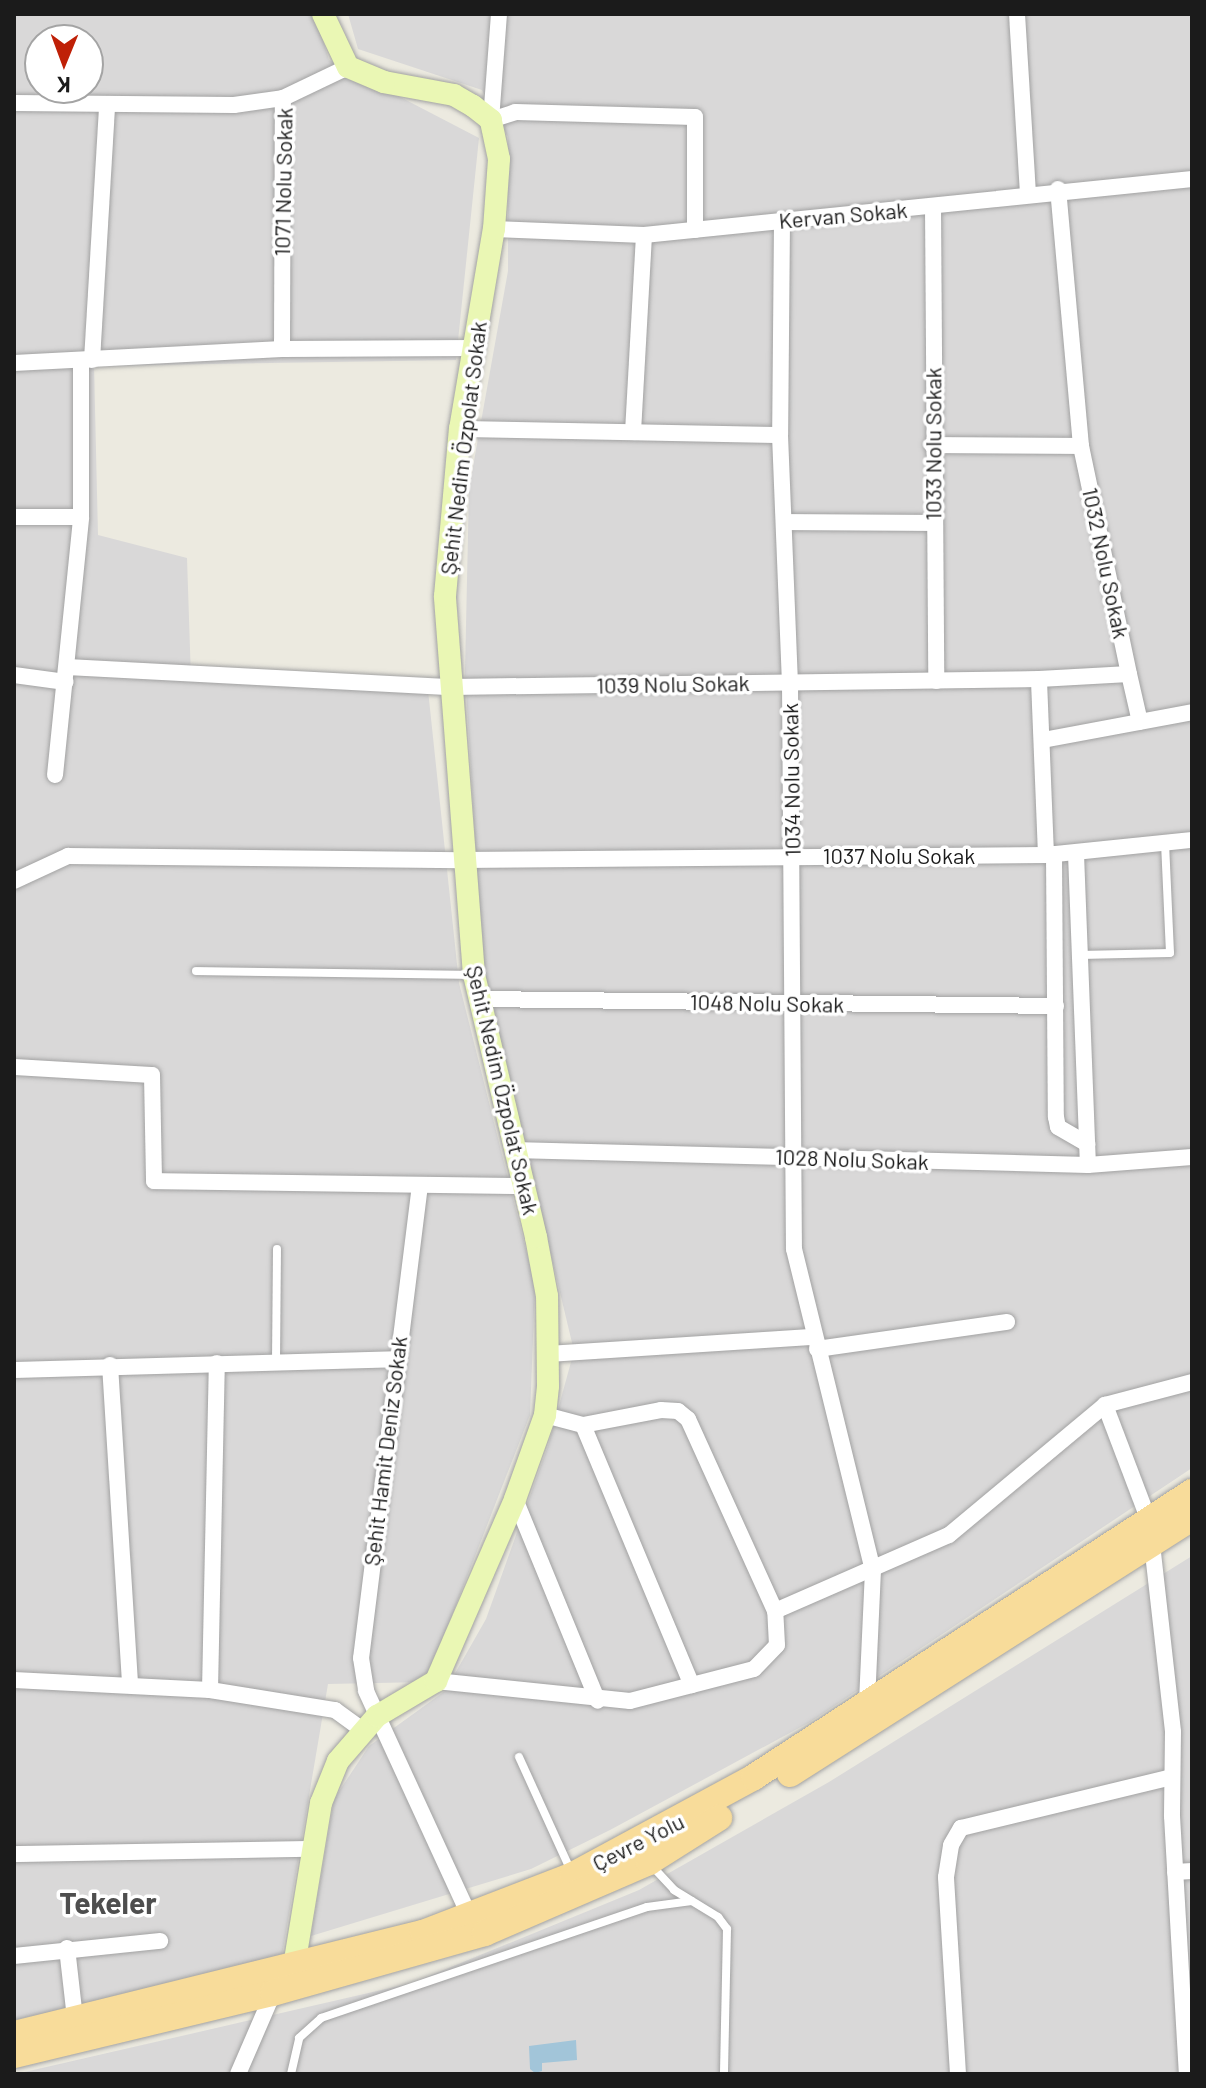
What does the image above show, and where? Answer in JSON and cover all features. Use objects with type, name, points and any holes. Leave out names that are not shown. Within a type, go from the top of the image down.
[{"type":"main road","name":"Çevre Yolu","points":[[14,2055],[273,1993],[485,1933],[649,1862],[1150,1532],[1192,1492]]},
{"type":"main road","name":"Çevre Yolu","points":[[14,2034],[294,1966],[470,1917],[573,1875],[699,1811],[867,1703],[1150,1532],[1192,1518]]},
{"type":"street","points":[[323,14],[348,67],[384,82],[454,95],[491,120]]},
{"type":"street","points":[[491,120],[499,14]]},
{"type":"street","points":[[1017,14],[1028,193]]},
{"type":"street","name":"1071 Nolu Sokak","points":[[282,349],[283,98],[348,67]]},
{"type":"street","points":[[14,103],[234,105],[283,98]]},
{"type":"street","points":[[55,775],[81,517],[87,361],[107,106]]},
{"type":"street","points":[[491,120],[515,112],[695,117],[695,230]]},
{"type":"street","name":"Şehit Nedim Özpolat Sokak","points":[[436,1681],[515,1499],[545,1415],[548,1354],[547,1296],[474,975],[462,860],[445,596],[460,429],[494,229],[499,159],[491,120]]},
{"type":"street","name":"Kervan Sokak","points":[[494,229],[644,235],[933,207],[1058,189],[1192,179]]},
{"type":"street","name":"1032 Nolu Sokak","points":[[1058,189],[1081,446],[1140,722]]},
{"type":"street","name":"1033 Nolu Sokak","points":[[933,207],[932,445],[936,681]]},
{"type":"street","name":"1034 Nolu Sokak","points":[[782,221],[780,435],[790,683],[794,1249],[873,1570],[867,1703]]},
{"type":"street","points":[[633,432],[644,235]]},
{"type":"street","points":[[14,363],[282,349],[473,348]]},
{"type":"street","points":[[460,429],[780,435]]},
{"type":"street","points":[[932,445],[1081,446]]},
{"type":"street","points":[[14,517],[81,517]]},
{"type":"street","points":[[784,522],[933,523]]},
{"type":"street","name":"1039 Nolu Sokak","points":[[14,675],[67,674],[451,687],[1039,679]]},
{"type":"street","points":[[1087,1144],[1058,1127],[1056,1117],[1056,1006],[1039,679],[1129,674]]},
{"type":"street","points":[[1043,740],[1192,712]]},
{"type":"street","name":"1037 Nolu Sokak","points":[[14,881],[68,856],[462,860],[1076,854],[1192,840]]},
{"type":"street","points":[[1076,854],[1088,1165]]},
{"type":"street","name":"1048 Nolu Sokak","points":[[478,999],[1056,1006]]},
{"type":"street","points":[[14,1067],[152,1075],[154,1181],[523,1186]]},
{"type":"street","name":"1028 Nolu Sokak","points":[[513,1150],[1088,1165],[1192,1157]]},
{"type":"street","name":"Şehit Hamit Deniz Sokak","points":[[420,1185],[361,1658],[370,1723],[470,1917]]},
{"type":"street","points":[[548,1354],[816,1343],[1007,1322]]},
{"type":"street","points":[[14,1370],[396,1359]]},
{"type":"street","points":[[210,1690],[217,1363]]},
{"type":"street","points":[[110,1365],[130,1682]]},
{"type":"street","points":[[775,1611],[814,1590],[873,1570],[949,1535],[1105,1405],[1192,1382]]},
{"type":"street","points":[[1105,1405],[1150,1532],[1173,1732],[1172,1777],[1183,1871],[1187,2074]]},
{"type":"street","points":[[238,2074],[273,1993],[294,1966],[321,1803],[338,1761],[370,1723],[436,1681],[598,1701],[630,1701],[754,1669],[768,1657],[779,1636],[775,1611],[688,1419],[678,1411],[661,1410],[583,1425],[545,1415]]},
{"type":"street","points":[[583,1425],[692,1685]]},
{"type":"street","points":[[515,1499],[598,1701]]},
{"type":"street","points":[[14,1680],[130,1682],[210,1690],[335,1710],[370,1723]]},
{"type":"street","points":[[958,2074],[946,1877],[951,1845],[961,1828],[1172,1777]]},
{"type":"street","points":[[14,1854],[314,1849]]},
{"type":"street","points":[[14,1956],[67,1948],[160,1941]]},
{"type":"street","points":[[67,1948],[75,2018]]},
{"type":"lane","points":[[1080,955],[1170,953],[1165,843]]},
{"type":"lane","points":[[196,971],[474,975]]},
{"type":"lane","points":[[276,1362],[277,1249]]},
{"type":"lane","points":[[519,1757],[573,1875]]},
{"type":"lane","points":[[649,1862],[692,1901],[718,1917],[727,1929],[724,2074]]},
{"type":"lane","points":[[291,2074],[299,2038],[321,2018],[647,1907],[692,1901]]},
{"type":"shaded area","points":[[14,14],[315,14],[329,60],[479,138],[456,360],[94,366],[98,535],[187,558],[191,679],[428,690],[459,983],[535,1286],[530,1415],[426,1682],[328,1684],[281,1961],[14,2020]]},
{"type":"shaded area","points":[[348,14],[1192,14],[1192,1468],[810,1722],[610,1830],[531,1869],[311,1936],[334,1799],[369,1746],[445,1691],[486,1619],[548,1446],[574,1351],[483,971],[465,672],[469,489],[508,271],[508,137],[482,90],[358,49]]},
{"type":"shaded area","points":[[1192,1556],[1192,2074],[16,2074],[412,1983],[639,1890],[829,1782]]},
{"type":"water","points":[[576,2040],[577,2060],[542,2063],[542,2071],[535,2073],[530,2069],[529,2046]]},
{"type":"district","name":"Tekeler","points":[[108,1902]]}]
